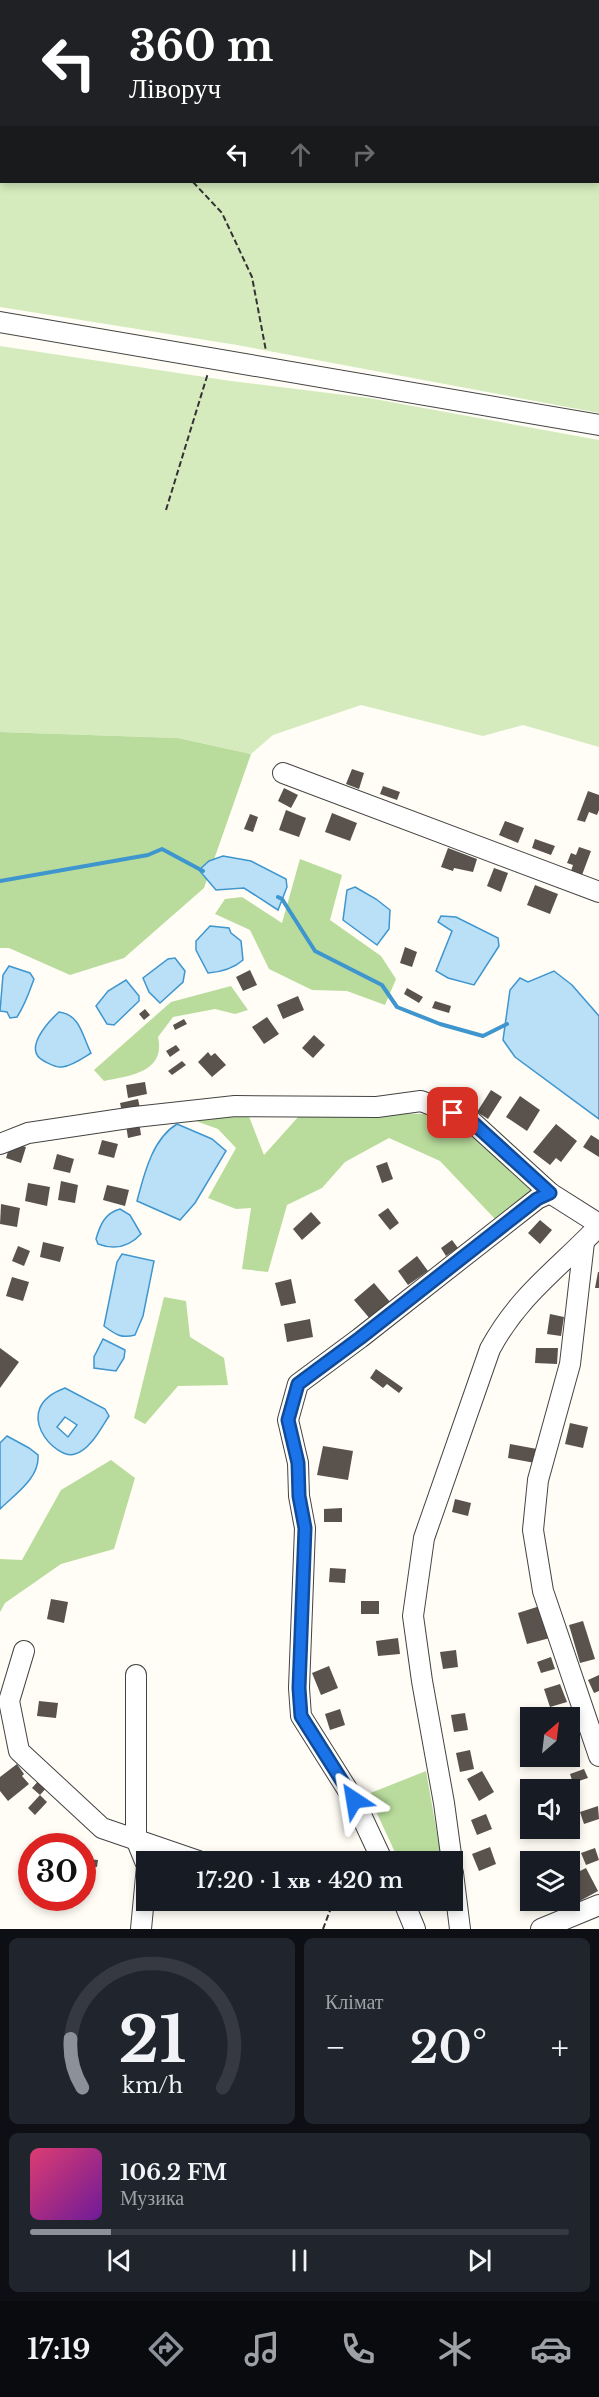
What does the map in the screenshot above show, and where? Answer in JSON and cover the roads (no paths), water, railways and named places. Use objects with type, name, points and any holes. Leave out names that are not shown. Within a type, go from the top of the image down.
[{"type":"street","points":[[0,322],[599,425]]},
{"type":"street","points":[[283,773],[599,892]]},
{"type":"street","points":[[0,1144],[28,1133],[135,1117],[235,1106],[377,1107],[421,1101],[470,1120],[550,1193],[599,1225],[521,1301],[503,1323],[494,1340],[424,1538],[412,1616],[451,1851]]},
{"type":"street","points":[[378,1851],[354,1800],[301,1716],[299,1688],[305,1528],[299,1496],[298,1463],[288,1420],[298,1384],[537,1199],[550,1193]]},
{"type":"street","points":[[584,1242],[570,1364],[538,1480],[533,1530],[543,1591],[599,1756]]},
{"type":"street","points":[[24,1651],[9,1701],[19,1751],[102,1828],[169,1851]]},
{"type":"street","points":[[136,1675],[135,1839],[147,1866],[141,1929]]},
{"type":"street","points":[[541,1929],[599,1905]]},
{"type":"street","points":[[408,1911],[416,1929]]},
{"type":"street","points":[[458,1911],[460,1929]]},
{"type":"water","points":[[223,856],[251,861],[286,879],[287,887],[278,910],[244,888],[216,890],[199,870],[209,861]]},
{"type":"water","points":[[355,887],[390,910],[389,929],[377,945],[343,920],[347,890]]},
{"type":"water","points":[[441,916],[456,917],[498,938],[499,946],[474,985],[448,978],[436,971],[452,931],[438,922]]},
{"type":"water","points":[[210,926],[229,928],[231,933],[241,941],[243,960],[227,970],[208,973],[196,950],[196,941]]},
{"type":"water","points":[[175,958],[185,971],[183,982],[160,1003],[149,992],[143,978],[168,959]]},
{"type":"water","points":[[9,966],[30,973],[34,979],[17,1017],[10,1018],[7,1012],[0,1011],[3,975]]},
{"type":"water","points":[[554,971],[572,985],[599,1016],[599,1119],[515,1057],[503,1040],[510,990],[520,978],[528,982]]},
{"type":"water","points":[[126,980],[139,996],[139,1001],[114,1025],[107,1024],[96,1006],[108,991]]},
{"type":"water","points":[[59,1012],[72,1017],[80,1027],[91,1053],[60,1067],[44,1061],[38,1056],[36,1050],[39,1036]]},
{"type":"water","points":[[177,1124],[212,1139],[226,1151],[195,1203],[180,1220],[137,1201],[155,1148],[168,1131]]},
{"type":"water","points":[[120,1209],[130,1215],[141,1234],[121,1246],[110,1247],[98,1244],[96,1239],[104,1220],[110,1213]]},
{"type":"water","points":[[122,1254],[154,1261],[143,1316],[135,1335],[126,1336],[115,1333],[104,1326],[117,1262]]},
{"type":"water","points":[[103,1339],[125,1350],[124,1358],[116,1371],[94,1368],[94,1357]]},
{"type":"water","points":[[65,1388],[105,1409],[109,1416],[86,1448],[75,1454],[67,1454],[57,1450],[48,1442],[38,1420],[40,1408],[48,1397]],"holes":[[[65,1417],[77,1425],[68,1437],[57,1427]]]},
{"type":"water","points":[[7,1436],[38,1455],[38,1463],[31,1478],[0,1509],[0,1443]]},
{"type":"waterway","points":[[0,881],[148,855],[162,849],[203,871]]},
{"type":"waterway","points":[[278,897],[282,899],[315,951],[382,985],[397,1007],[440,1024],[483,1036],[507,1024]]}]
